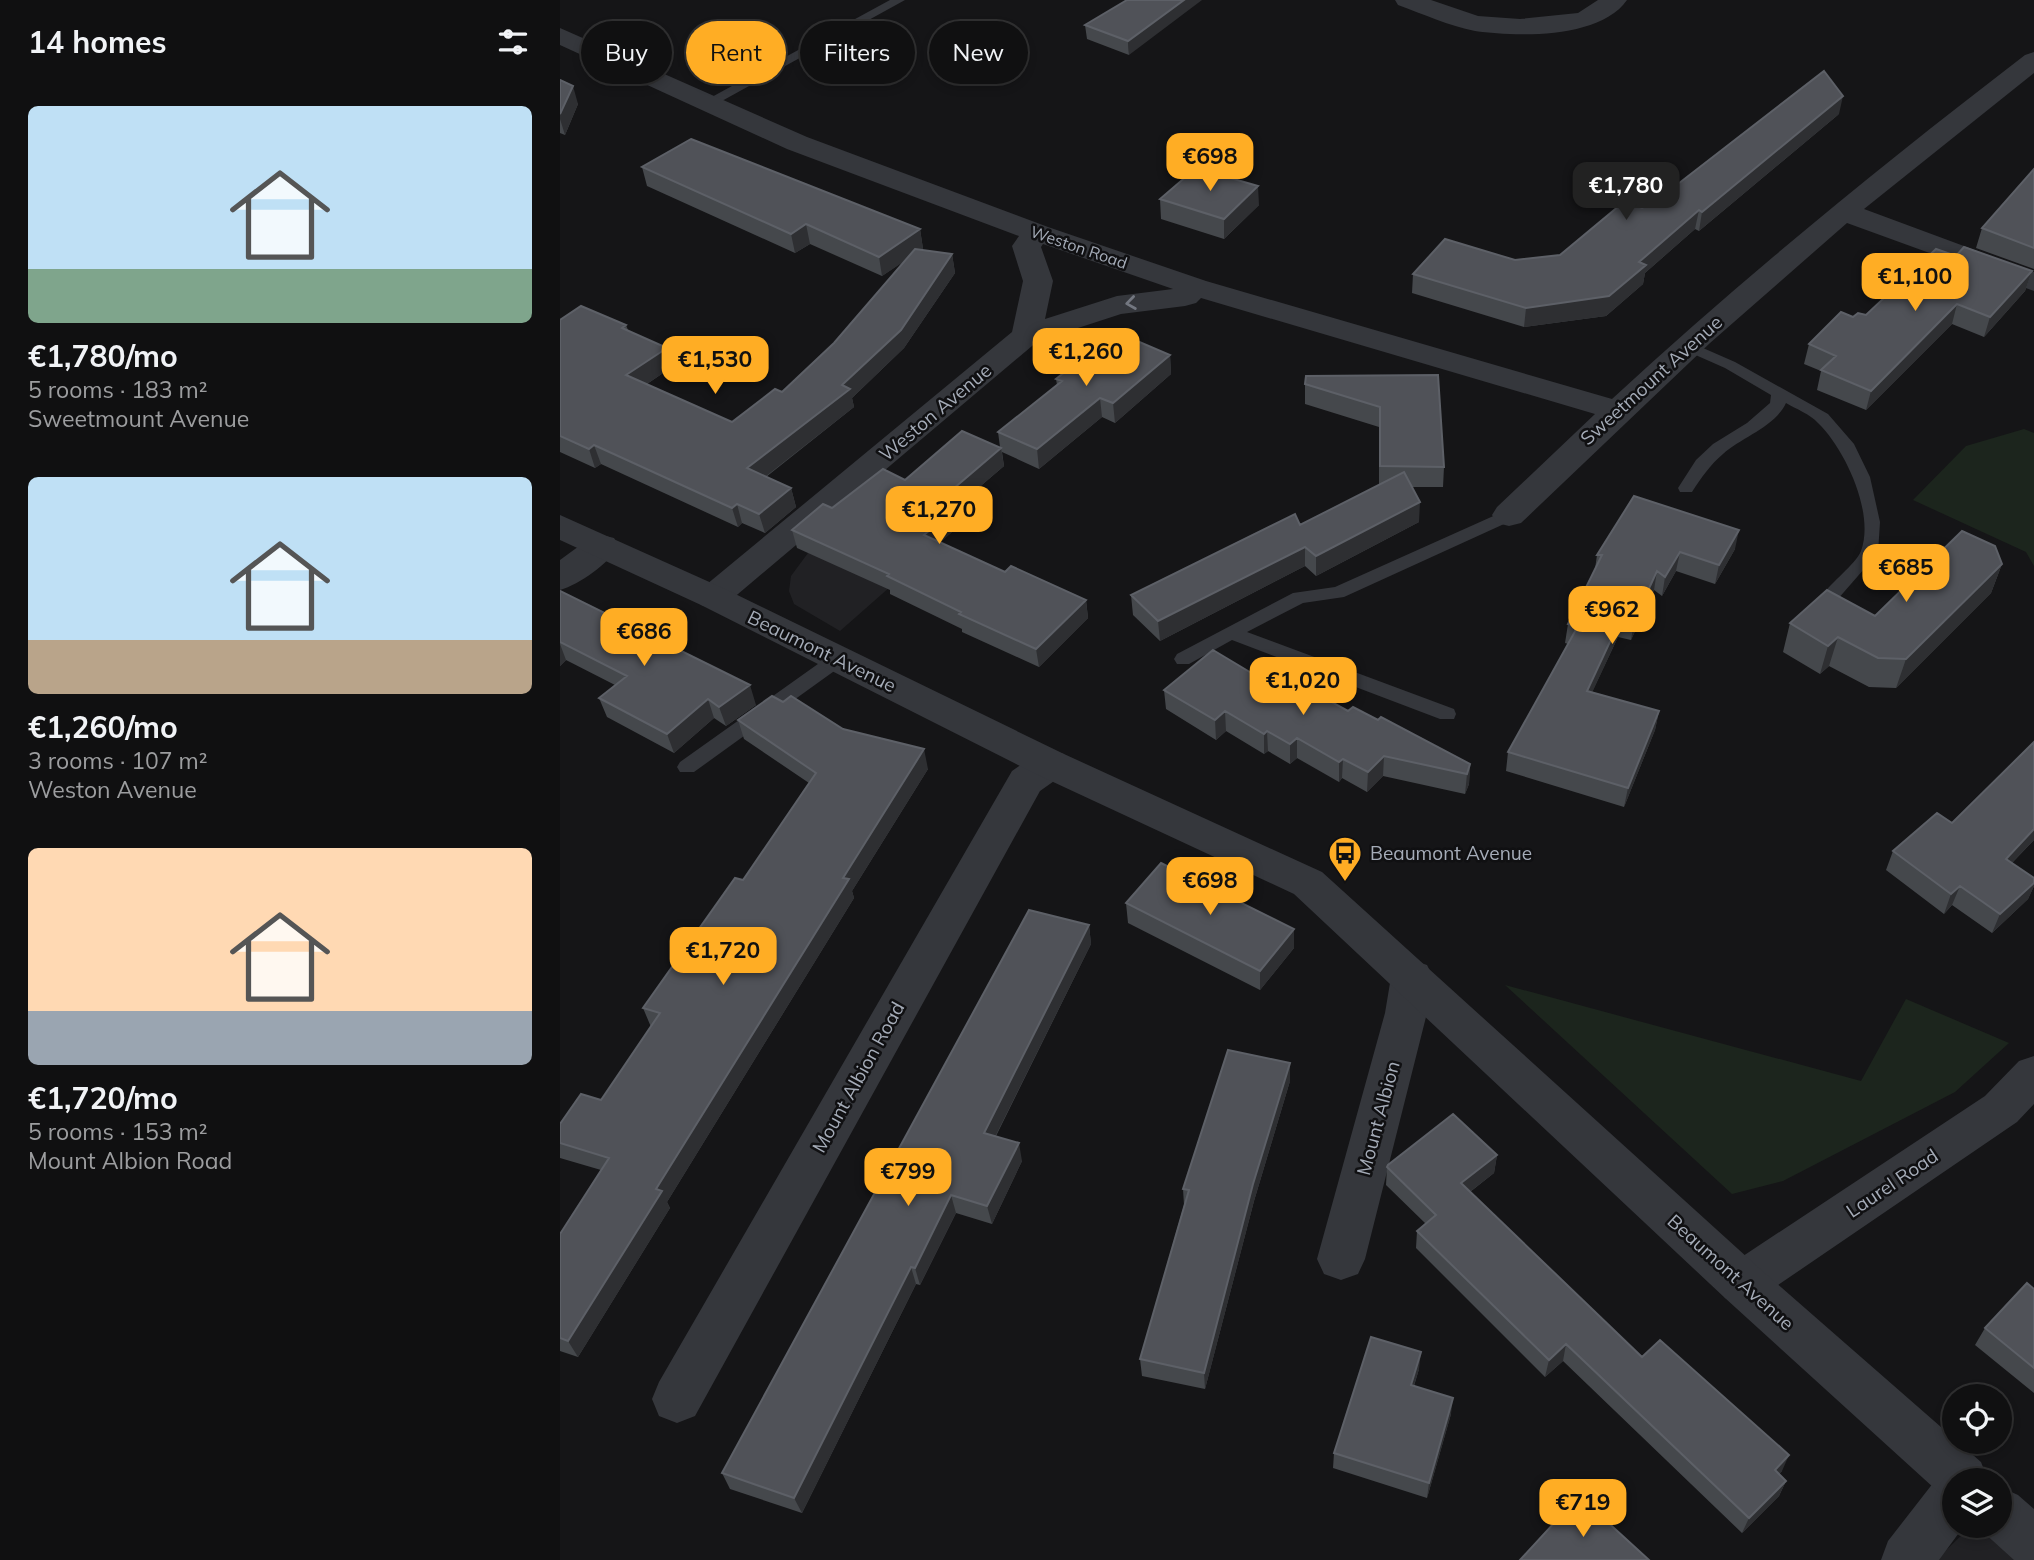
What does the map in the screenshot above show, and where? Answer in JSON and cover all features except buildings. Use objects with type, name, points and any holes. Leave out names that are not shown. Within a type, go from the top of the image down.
[{"type":"street","points":[[1406,0],[1475,23],[1520,27],[1555,25],[1586,19],[1615,0]]},
{"type":"street","name":"Weston Road","points":[[560,36],[797,143],[1038,233],[1195,287],[1616,410]]},
{"type":"street","name":"Sweetmount Avenue","points":[[1509,515],[1616,410],[1687,346],[1844,212],[2034,60]]},
{"type":"street","points":[[1844,212],[2034,282]]},
{"type":"street","points":[[1027,335],[1038,281],[1026,246],[1038,233]]},
{"type":"street","name":"Weston Avenue","points":[[713,597],[1027,335],[1117,305],[1185,297],[1195,287]]},
{"type":"street","name":"Beaumont Avenue","points":[[560,526],[713,597],[1050,764],[1308,883],[1742,1283],[1950,1468]]},
{"type":"street","points":[[560,578],[602,547]]},
{"type":"street","name":"Mount Albion Road","points":[[677,1399],[1026,781],[1050,764]]},
{"type":"street","name":"Mount Albion","points":[[1341,1259],[1406,1013],[1412,977]]},
{"type":"street","name":"Laurel Road","points":[[1742,1283],[2001,1109],[2034,1074]]},
{"type":"street","points":[[1907,1560],[1942,1513]]},
{"type":"street","points":[[2012,1524],[2034,1543]]},
{"type":"lane","points":[[706,104],[899,0]]},
{"type":"lane","points":[[1687,346],[1779,392],[1822,417],[1846,444],[1863,477],[1872,522],[1869,554],[1831,596]]},
{"type":"lane","points":[[1686,488],[1702,464],[1719,448],[1753,427],[1778,405],[1779,392]]},
{"type":"lane","name":"Sweetmount Avenue","points":[[1182,659],[1299,597],[1338,593],[1509,515]]},
{"type":"lane","points":[[1231,633],[1447,714]]},
{"type":"lane","points":[[687,767],[838,659]]},
{"type":"shaded area","points":[[2024,429],[2034,433],[2034,566],[2026,552],[1913,500],[1966,446]]},
{"type":"shaded area","points":[[889,484],[966,520],[840,631],[794,604],[789,591],[791,576],[808,553]]},
{"type":"shaded area","points":[[1505,985],[1861,1081],[1906,999],[2009,1043],[1955,1092],[1783,1181],[1732,1194]]},
{"type":"shaded area","points":[[1959,1538],[2012,1538],[2034,1560],[1936,1560]]},
{"type":"place","name":"Beaumont Avenue","points":[[1345,883]]}]
